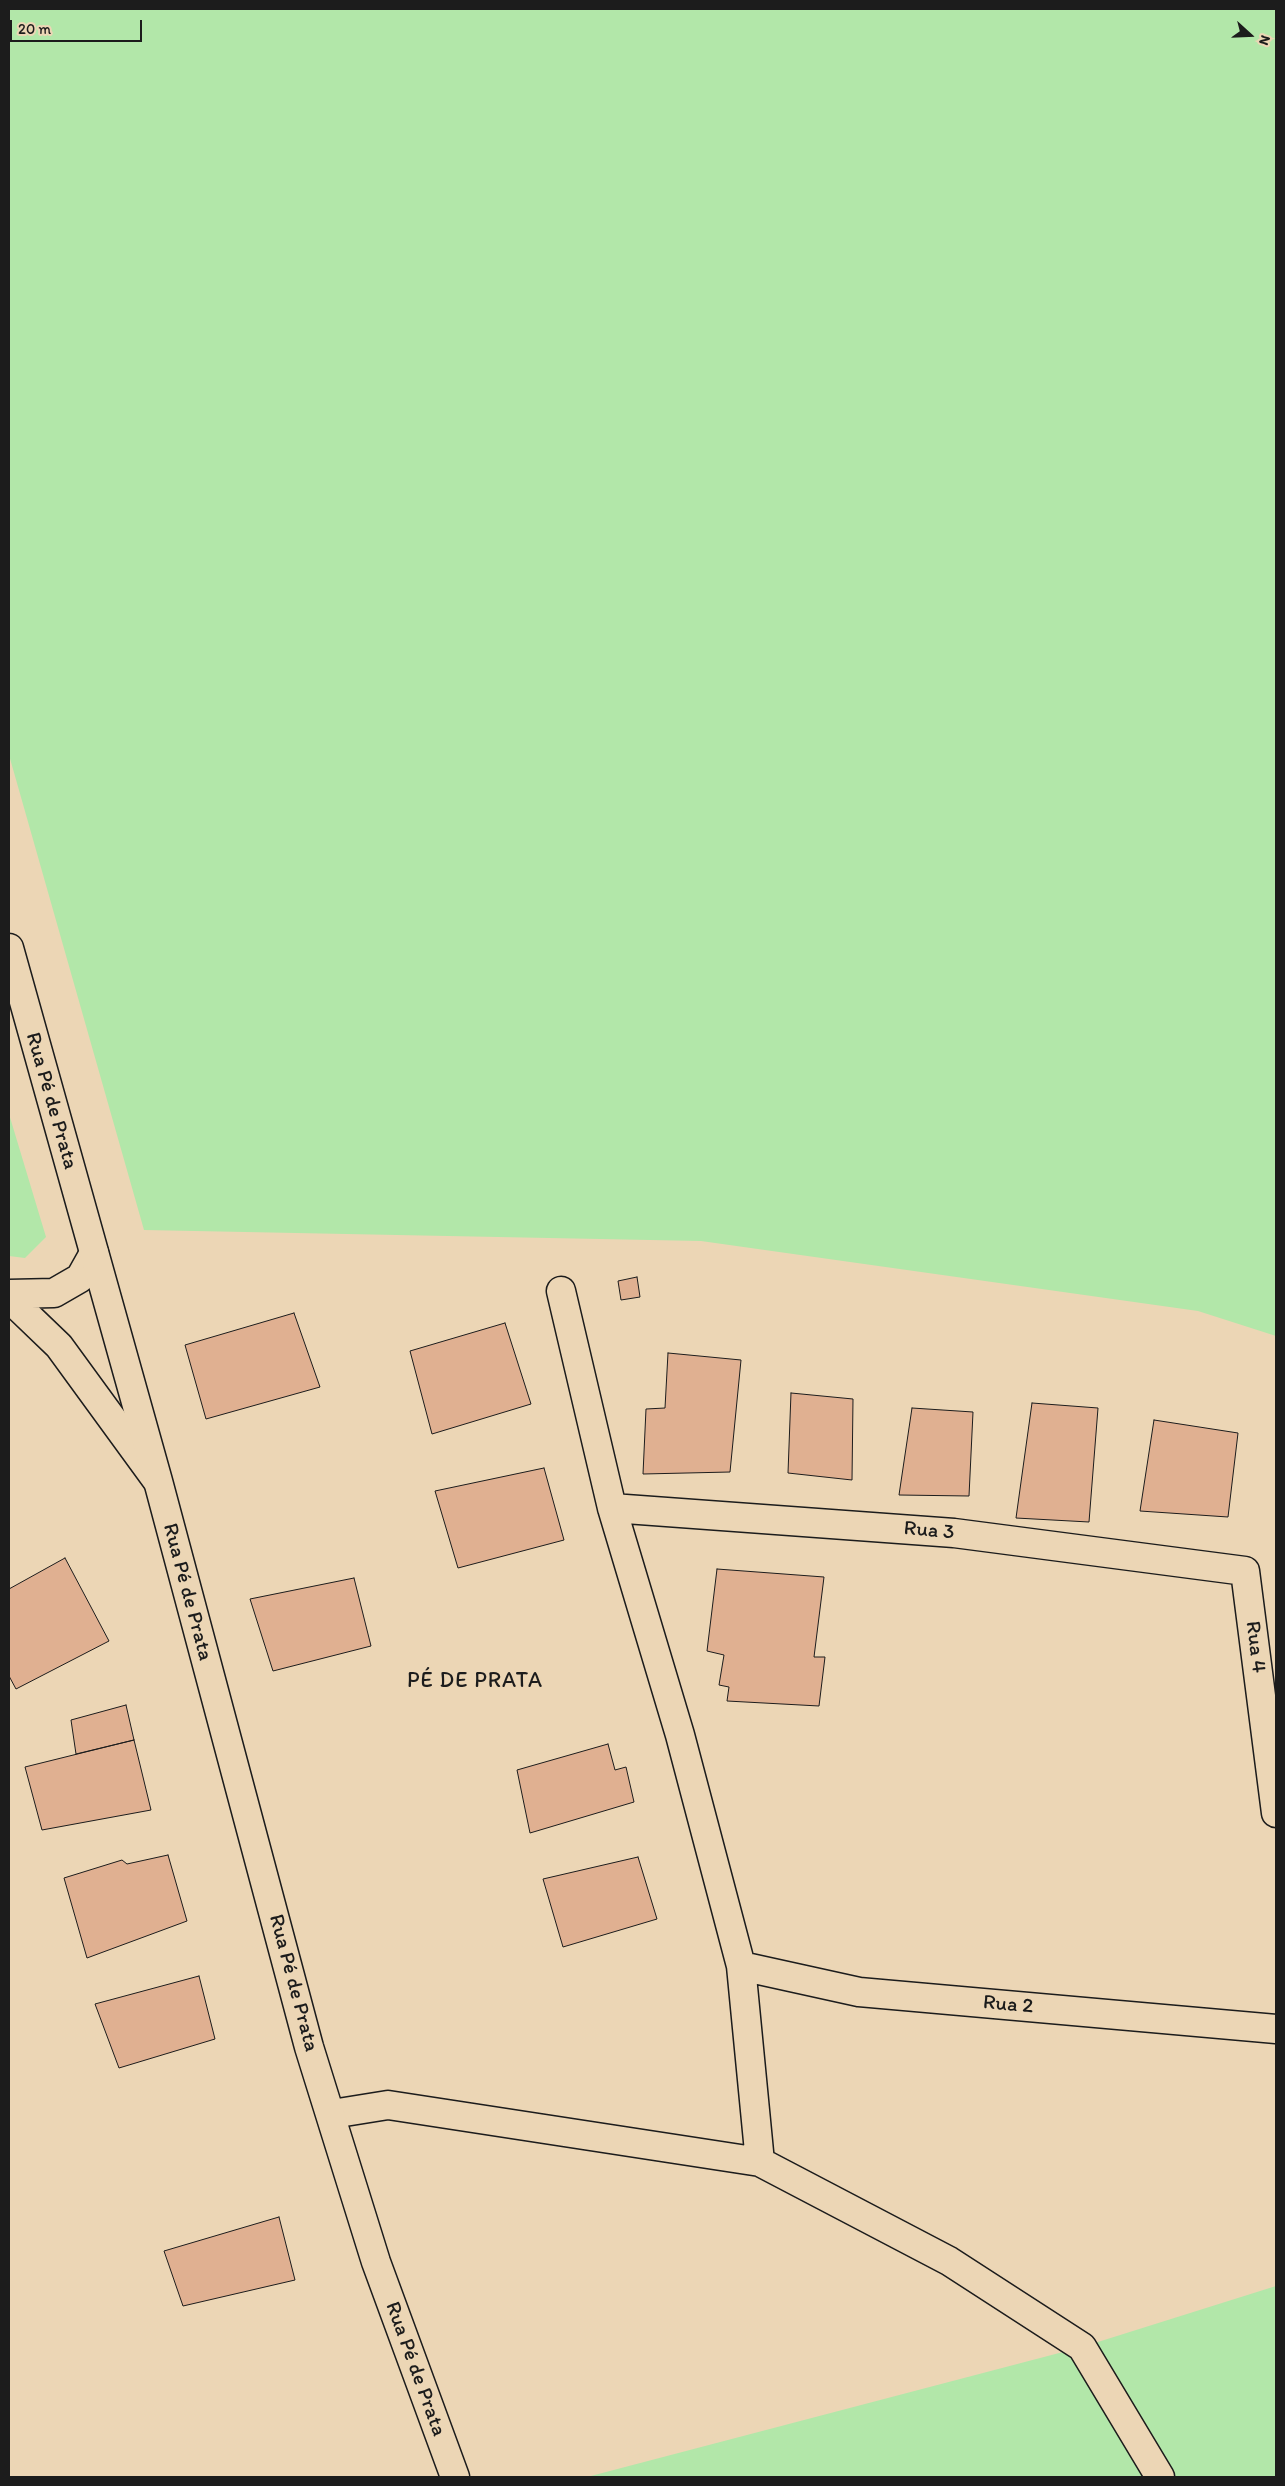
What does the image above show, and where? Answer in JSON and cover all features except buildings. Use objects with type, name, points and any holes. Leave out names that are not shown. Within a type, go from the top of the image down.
[{"type":"street","name":"Rua Pé de Prata","points":[[9,948],[158,1482],[309,2047],[332,2114],[376,2262],[455,2477]]},
{"type":"street","points":[[9,1294],[54,1293],[80,1278],[94,1253]]},
{"type":"street","points":[[561,1290],[612,1508],[680,1735],[741,1966],[760,2162]]},
{"type":"street","name":"Rua Pé de Prata","points":[[9,1298],[59,1346],[158,1482]]},
{"type":"street","name":"Rua 3","points":[[612,1508],[954,1533],[1245,1571]]},
{"type":"street","name":"Rua 4","points":[[1245,1571],[1276,1814]]},
{"type":"street","name":"Rua 2","points":[[741,1966],[859,1992],[1276,2029]]},
{"type":"street","points":[[332,2114],[388,2105],[760,2162],[949,2261],[1082,2348],[1160,2477]]},
{"type":"green space","points":[[9,9],[1276,9],[1276,1336],[1198,1311],[701,1241],[144,1230],[9,755]]},
{"type":"green space","points":[[9,1114],[46,1237],[25,1258],[9,1256]]},
{"type":"green space","points":[[1276,2286],[1276,2477],[587,2477],[1082,2347]]},
{"type":"district","name":"PÉ DE PRATA","points":[[475,1681]]}]
